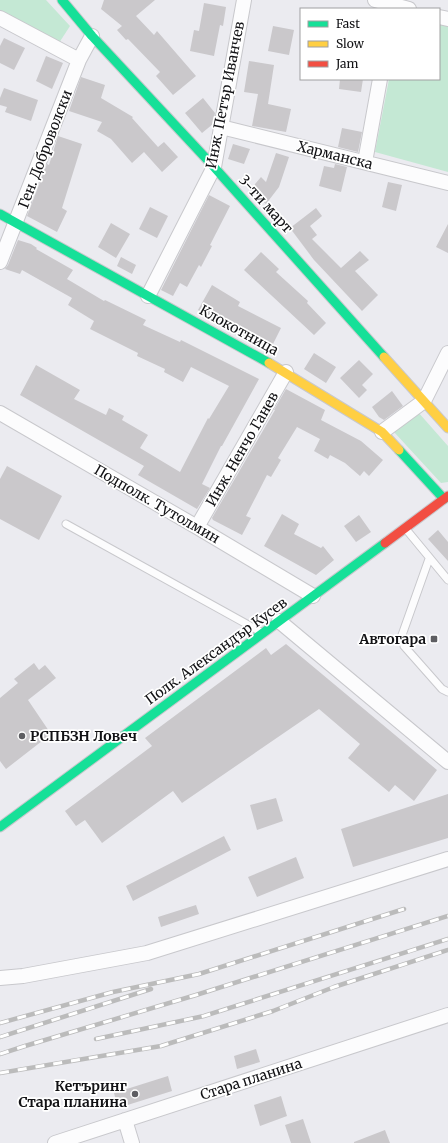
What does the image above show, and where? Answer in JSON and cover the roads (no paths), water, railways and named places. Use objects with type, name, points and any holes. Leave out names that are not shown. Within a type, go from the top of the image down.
[{"type":"street","name":"3-ти март","points":[[62,0],[92,36],[214,167],[448,428]]},
{"type":"street","name":"Инж. Петър Иванчев","points":[[148,296],[214,167],[244,0]]},
{"type":"street","points":[[375,0],[405,8]]},
{"type":"street","points":[[0,18],[79,60]]},
{"type":"street","name":"Ген. Доброволски","points":[[0,262],[79,60],[92,36]]},
{"type":"street","points":[[365,162],[380,80]]},
{"type":"street","name":"Харманска","points":[[221,127],[448,183]]},
{"type":"street","name":"Клокотница","points":[[0,214],[286,372],[382,432],[446,498]]},
{"type":"street","points":[[382,432],[424,401],[448,353]]},
{"type":"street","name":"Инж. Ненчо Ганев","points":[[198,527],[286,372]]},
{"type":"street","name":"Подполк. Тутолмин","points":[[0,413],[198,527],[313,596]]},
{"type":"street","name":"Полк. Александър Кусев","points":[[0,827],[446,498]]},
{"type":"street","points":[[279,621],[448,762]]},
{"type":"street","points":[[0,978],[23,976],[147,953],[448,859]]},
{"type":"street","name":"Стара планина","points":[[55,1143],[448,1015]]},
{"type":"street","points":[[125,1120],[132,1143]]},
{"type":"lane","points":[[66,524],[263,633]]},
{"type":"lane","points":[[405,528],[429,559],[448,580]]},
{"type":"lane","points":[[429,559],[402,635],[404,646],[442,688],[448,692]]},
{"type":"railway","points":[[0,1023],[113,992],[199,974],[404,909]]},
{"type":"railway","points":[[0,1054],[196,995],[448,916]]},
{"type":"railway","points":[[96,1039],[204,1016],[448,939]]},
{"type":"railway","points":[[0,1073],[161,1046],[273,1011],[334,987],[448,950]]},
{"type":"railway","points":[[0,1037],[151,989]]},
{"type":"place","name":"Автогара","points":[[434,639]]},
{"type":"place","name":"РСПБЗН Ловеч","points":[[22,736]]},
{"type":"place","name":"Кетъринг Стара планина","points":[[135,1094]]}]
